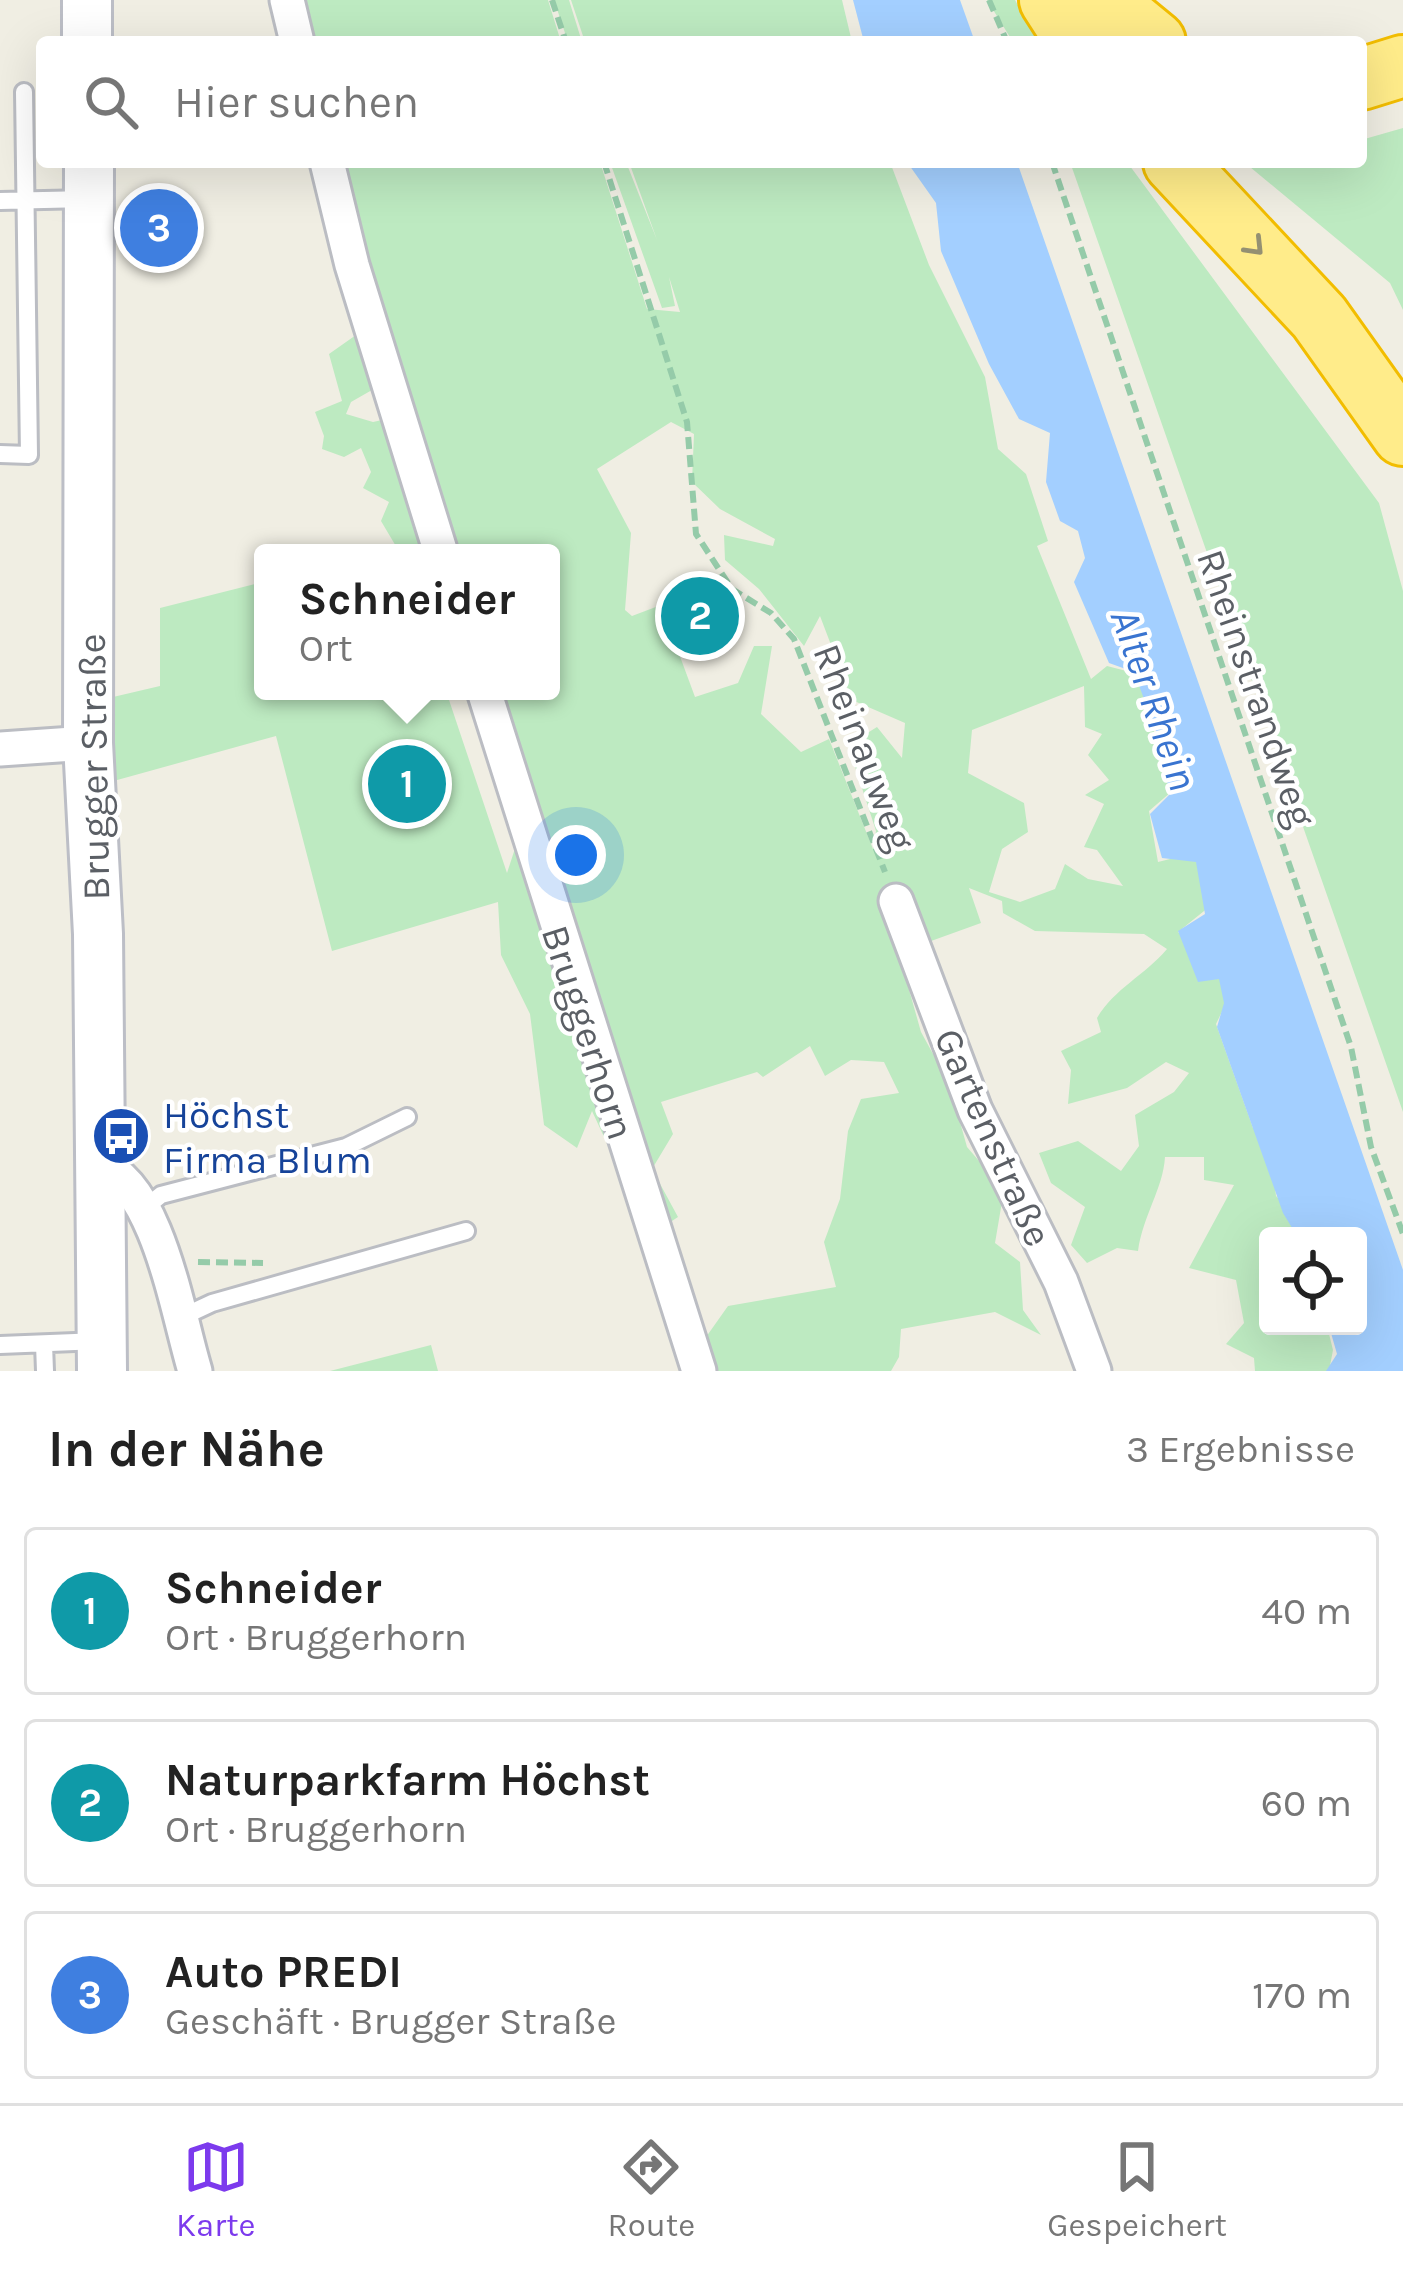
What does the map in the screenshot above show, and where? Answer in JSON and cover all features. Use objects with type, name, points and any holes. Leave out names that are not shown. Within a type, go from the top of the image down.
[{"type":"highway","points":[[1050,0],[1073,36]]},
{"type":"highway","points":[[1104,0],[1148,36]]},
{"type":"highway","points":[[1367,77],[1403,66]]},
{"type":"highway","points":[[1180,168],[1319,317],[1403,434]]},
{"type":"main road","points":[[87,0],[87,36]]},
{"type":"main road","name":"Brugger Straße","points":[[89,181],[88,743],[102,1356]]},
{"type":"street","points":[[287,0],[296,36]]},
{"type":"street","points":[[328,168],[352,265],[438,544]]},
{"type":"street","name":"Bruggerhorn","points":[[487,700],[699,1371]]},
{"type":"street","points":[[0,749],[88,743]]},
{"type":"street","name":"Gartenstraße","points":[[896,901],[975,1110],[1061,1282],[1094,1371]]},
{"type":"street","points":[[101,1166],[119,1172],[146,1207],[195,1371]]},
{"type":"lane","points":[[0,454],[29,455],[24,92]]},
{"type":"lane","points":[[0,201],[26,200],[89,181]]},
{"type":"lane","points":[[146,1207],[161,1196],[346,1147],[406,1117]]},
{"type":"lane","points":[[179,1319],[212,1303],[466,1231]]},
{"type":"lane","points":[[0,1345],[44,1344],[102,1356]]},
{"type":"lane","points":[[44,1344],[45,1371]]},
{"type":"path","points":[[553,0],[564,36]]},
{"type":"path","points":[[988,0],[1004,36]]},
{"type":"path","name":"Rheinauweg","points":[[606,168],[687,422],[696,534],[732,589],[771,613],[794,639],[896,901]]},
{"type":"path","name":"Rheinstrandweg","points":[[1054,168],[1351,1046],[1372,1147],[1403,1234]]},
{"type":"path","points":[[165,1272],[231,1259],[283,1264]]},
{"type":"green space","points":[[302,0],[548,0],[559,36],[311,36]]},
{"type":"green space","points":[[554,0],[569,0],[580,36],[566,36]]},
{"type":"green space","points":[[571,0],[842,0],[851,36],[583,36]]},
{"type":"green space","points":[[987,0],[1015,0],[1035,36],[1009,36]]},
{"type":"green space","points":[[1403,128],[1403,310],[1390,283],[1251,168],[1367,168],[1367,138]]},
{"type":"green space","points":[[345,168],[602,168],[647,309],[680,312],[669,277],[675,306],[662,308],[612,168],[628,168],[657,240],[631,168],[892,168],[929,265],[985,377],[998,449],[1026,474],[1048,541],[1037,546],[1091,679],[1107,666],[1138,674],[1171,792],[1149,811],[1158,862],[1194,853],[1209,907],[1178,932],[1221,975],[1230,995],[1216,1024],[1253,1128],[1268,1121],[1276,1196],[1295,1214],[1300,1227],[1259,1227],[1259,1335],[1329,1335],[1333,1350],[1329,1371],[1255,1371],[1254,1358],[1226,1344],[1244,1323],[1236,1280],[1189,1268],[1234,1185],[1204,1180],[1204,1157],[1165,1157],[1138,1251],[1117,1248],[1087,1263],[1071,1245],[1085,1207],[1051,1183],[1039,1153],[1078,1141],[1121,1171],[1139,1146],[1135,1115],[1174,1092],[1189,1073],[1166,1062],[1127,1088],[1068,1104],[1071,1070],[1061,1051],[1101,1032],[1097,1018],[1104,1008],[1167,949],[1144,934],[1035,931],[1003,913],[1002,901],[969,888],[981,923],[920,945],[882,894],[921,1032],[949,1083],[967,1147],[1004,1190],[995,1243],[1020,1262],[1023,1310],[1041,1335],[995,1312],[901,1329],[899,1357],[891,1371],[682,1371],[728,1306],[836,1287],[824,1242],[840,1199],[848,1131],[861,1099],[899,1093],[884,1062],[851,1060],[825,1076],[810,1046],[763,1077],[757,1072],[661,1102],[673,1134],[652,1169],[678,1217],[649,1236],[645,1182],[612,1154],[592,1111],[577,1148],[544,1125],[530,1014],[501,955],[498,902],[332,951],[276,736],[110,782],[113,697],[160,686],[160,608],[254,584],[254,700],[449,700],[507,873],[523,824],[493,700],[560,700],[560,544],[395,544],[381,521],[389,502],[363,488],[371,472],[361,448],[344,457],[322,449],[324,436],[315,412],[342,401],[329,354],[356,335],[386,325]],"holes":[[[386,382],[396,417],[373,422],[346,414],[351,402]],[[671,422],[694,434],[692,482],[720,509],[775,539],[773,546],[724,535],[725,560],[759,589],[804,646],[820,616],[852,700],[905,723],[902,758],[877,727],[848,745],[876,831],[873,849],[829,739],[801,752],[761,714],[772,646],[754,646],[738,683],[695,697],[661,605],[632,616],[625,610],[631,533],[597,469]],[[1084,686],[1085,727],[1102,734],[1088,755],[1109,780],[1085,795],[1104,804],[1084,847],[1097,850],[1123,886],[1088,879],[1065,864],[1055,889],[1020,902],[989,892],[1002,849],[1028,832],[1024,803],[968,773],[972,730]],[[549,882],[580,930],[563,970]]]},
{"type":"green space","points":[[1072,168],[1131,168],[1379,503],[1403,591],[1403,1112]]},
{"type":"green space","points":[[431,1345],[438,1371],[330,1371]]},
{"type":"water","points":[[853,0],[960,0],[973,36],[862,36]]},
{"type":"water","name":"Alter Rhein","points":[[911,168],[1019,168],[1403,1270],[1403,1371],[1326,1371],[1337,1354],[1332,1335],[1367,1335],[1367,1227],[1292,1227],[1283,1213],[1217,1027],[1224,1003],[1219,979],[1198,982],[1178,931],[1205,914],[1196,862],[1162,858],[1150,814],[1169,795],[1163,750],[1134,672],[1109,663],[1074,582],[1085,558],[1078,531],[1060,521],[1046,482],[1050,433],[1019,419],[989,364],[941,251],[936,203]]},
{"type":"place","name":"Auto PREDI","points":[[159,228]]},
{"type":"place","name":"Naturparkfarm Höchst","points":[[700,616]]},
{"type":"place","name":"Schneider","points":[[407,784]]},
{"type":"place","name":"Höchst Firma Blum","points":[[121,1136]]}]
